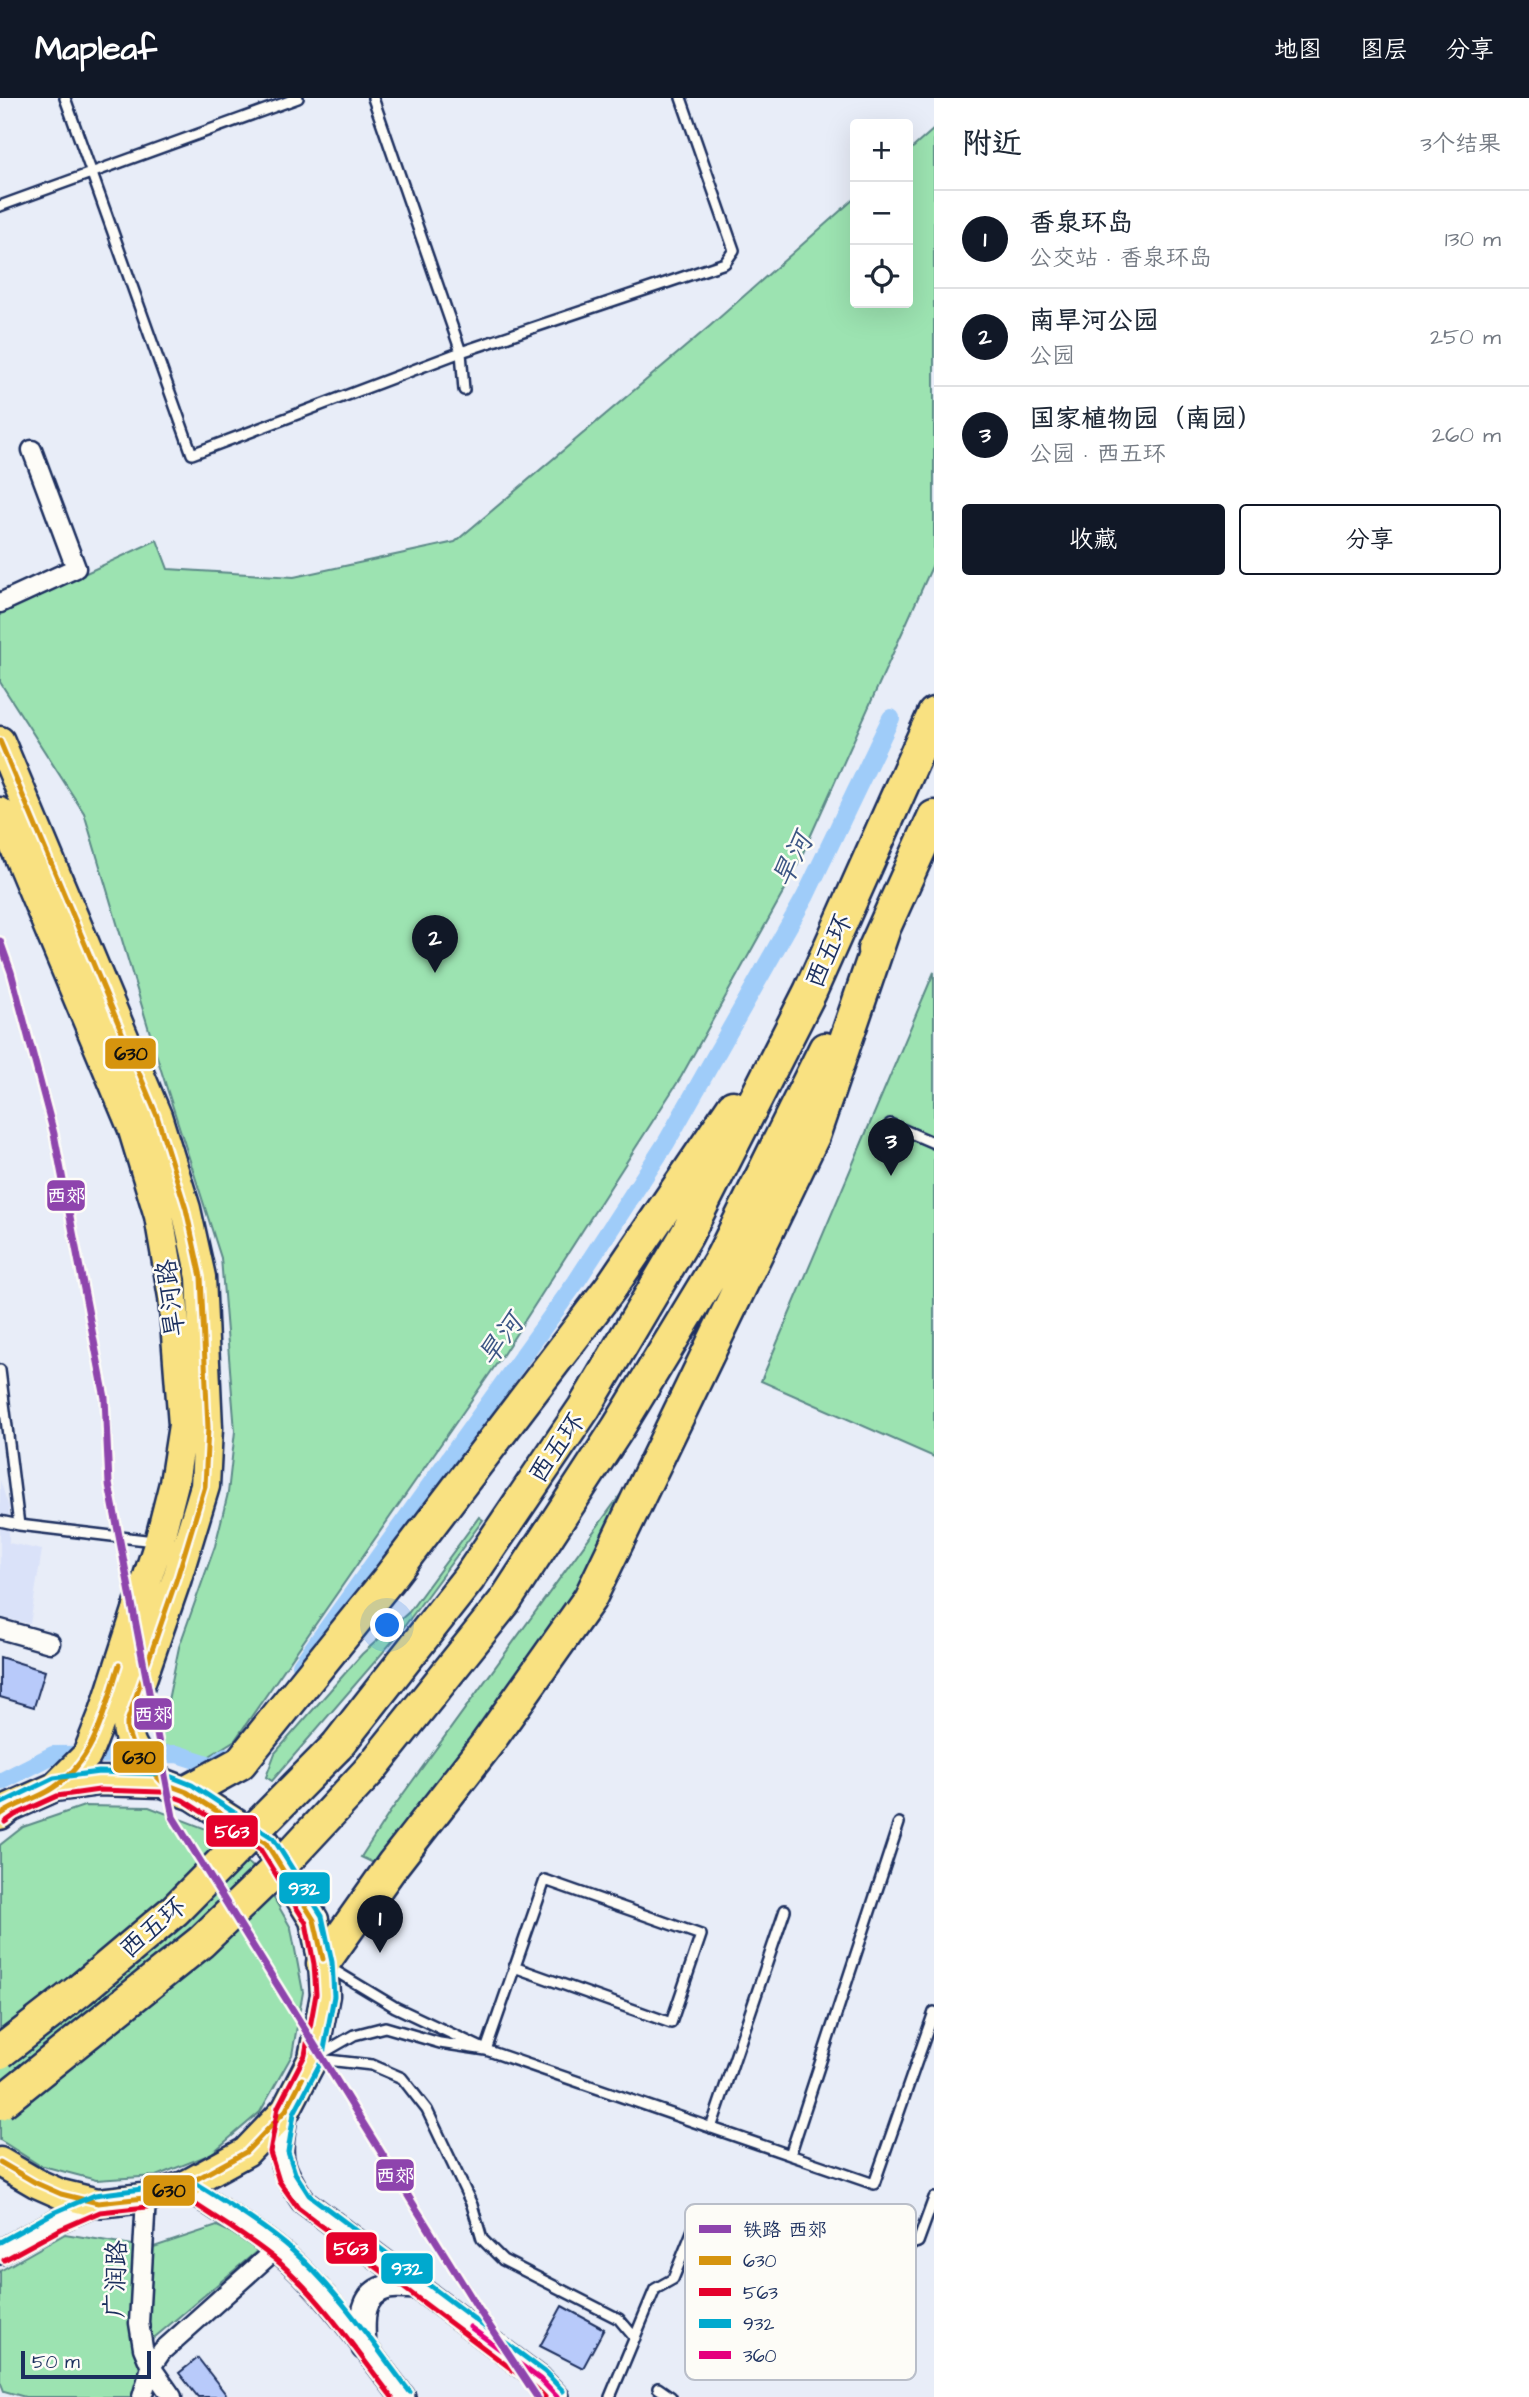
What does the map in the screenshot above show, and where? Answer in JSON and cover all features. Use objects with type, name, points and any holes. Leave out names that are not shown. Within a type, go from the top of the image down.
[{"type":"highway","name":"西五环","points":[[0,2052],[80,1990],[175,1910],[337,1746],[469,1578],[584,1408],[686,1236],[810,992],[934,714]]},
{"type":"highway","name":"西五环","points":[[0,2103],[201,1942],[287,1859],[369,1771],[505,1601],[632,1405],[722,1257],[883,931],[934,817]]},
{"type":"highway","points":[[323,1963],[394,1863],[486,1745],[590,1598],[813,1136],[883,931]]},
{"type":"highway","points":[[175,1787],[240,1763],[387,1581],[611,1287],[810,992]]},
{"type":"main road","name":"旱河路","points":[[0,741],[157,1116],[187,1209],[201,1277],[208,1428],[205,1486],[177,1578],[127,1722],[127,1729],[135,1753],[175,1787],[266,1843],[314,1920],[323,1963],[325,1995],[313,2058],[286,2110],[246,2152],[184,2186],[146,2197],[98,2203]]},
{"type":"main road","name":"旱河路","points":[[0,813],[132,1127],[159,1216],[173,1297],[183,1425],[174,1483],[159,1542],[104,1712],[87,1755],[55,1787]]},
{"type":"main road","points":[[0,1815],[10,1807],[55,1787],[99,1780],[175,1787]]},
{"type":"main road","points":[[0,2162],[61,2194],[98,2203]]},
{"type":"street","points":[[0,603],[76,568],[32,450]]},
{"type":"street","points":[[0,1629],[50,1643]]},
{"type":"street","points":[[286,2110],[279,2153],[287,2177],[303,2201],[540,2379],[557,2397]]},
{"type":"street","points":[[184,2186],[243,2223],[300,2270],[403,2397]]},
{"type":"street","name":"广润路","points":[[146,2197],[139,2323],[143,2348],[150,2367],[172,2397]]},
{"type":"street","points":[[0,2252],[57,2221],[98,2203]]},
{"type":"street","points":[[142,2397],[150,2367],[162,2351],[276,2249]]},
{"type":"street","points":[[365,2348],[362,2316],[371,2296],[388,2287],[416,2287]]},
{"type":"lane","points":[[65,98],[192,454],[461,352],[725,263],[734,250],[681,98]]},
{"type":"lane","points":[[0,206],[298,98]]},
{"type":"lane","points":[[373,98],[461,352],[464,390]]},
{"type":"lane","points":[[890,1124],[934,1143]]},
{"type":"lane","points":[[0,1370],[19,1525]]},
{"type":"lane","points":[[0,1521],[159,1542]]},
{"type":"lane","points":[[790,2155],[899,1823]]},
{"type":"lane","points":[[486,2050],[514,1967],[545,1880],[701,1935],[671,2023],[514,1967]]},
{"type":"lane","points":[[710,2128],[785,1910]]},
{"type":"lane","points":[[323,1963],[395,2007],[486,2050],[874,2184],[934,2012]]},
{"type":"lane","points":[[313,2058],[354,2035],[385,2027],[440,2043],[486,2050]]},
{"type":"lane","points":[[313,2058],[372,2066],[402,2078],[427,2110],[472,2205],[482,2239],[503,2260],[618,2319],[635,2338]]},
{"type":"lane","points":[[916,2243],[934,2198]]},
{"type":"lane","points":[[610,2397],[655,2289],[673,2279],[685,2249]]},
{"type":"lane","points":[[658,2388],[671,2397]]},
{"type":"shaded area","points":[[0,1480],[9,1508],[9,1543],[42,1550],[30,1624],[0,1617]]},
{"type":"green space","points":[[934,129],[934,562],[793,875],[681,1077],[502,1356],[235,1740],[208,1757],[159,1744],[179,1647],[215,1546],[228,1493],[235,1431],[221,1258],[84,813],[0,682],[0,613],[157,540],[168,569],[294,577],[455,542],[710,326],[850,202],[850,308],[913,308],[913,148]]},
{"type":"green space","points":[[934,972],[934,1457],[761,1381]]},
{"type":"green space","points":[[642,1465],[580,1584],[534,1651],[378,1865],[361,1857],[390,1812]]},
{"type":"green space","points":[[479,1517],[483,1520],[398,1635],[272,1781],[266,1777],[275,1753],[362,1654],[409,1612]]},
{"type":"green space","points":[[84,1806],[149,1807],[209,1830],[259,1872],[291,1928],[303,1992],[292,2055],[260,2112],[211,2154],[156,2176],[96,2180],[39,2165],[0,2140],[0,1845],[23,1827]]},
{"type":"green space","points":[[217,2226],[254,2243],[256,2252],[149,2342],[133,2397],[25,2397],[4,2391],[0,2381],[0,2271],[65,2234],[151,2248]]},
{"type":"building","points":[[0,1657],[45,1671],[34,1707],[0,1697]]},
{"type":"building","points":[[562,2306],[604,2329],[583,2368],[540,2346]]},
{"type":"building","points":[[198,2358],[228,2397],[198,2397],[179,2373]]},
{"type":"waterway","name":"旱河","points":[[301,1665],[576,1282],[666,1143],[805,897],[891,718]]},
{"type":"waterway","name":"旱河","points":[[0,1782],[53,1755],[177,1754],[214,1766],[226,1756]]},
{"type":"rail line","name":"西郊","points":[[0,941],[11,972],[54,1134],[105,1398],[109,1484],[173,1817],[479,2310],[537,2397]]},
{"type":"transit line","name":"630","points":[[0,741],[157,1116],[186,1209],[201,1277],[208,1428],[205,1486],[177,1578],[127,1722],[127,1729],[135,1753],[163,1783],[187,1792],[266,1843],[314,1920],[323,1959]]},
{"type":"transit line","name":"630","points":[[0,1815],[53,1788],[79,1764],[89,1749],[103,1716],[119,1665]]},
{"type":"transit line","name":"932","points":[[0,1804],[54,1778],[99,1772],[164,1774],[192,1785],[273,1838],[322,1916],[332,1962],[334,1996],[322,2060],[294,2113],[288,2152],[295,2173],[309,2195],[545,2372],[563,2391]]},
{"type":"transit line","name":"563","points":[[5,1822],[57,1796],[99,1790],[161,1792],[183,1800],[260,1849],[306,1923],[314,1964],[316,1994],[305,2055],[278,2107],[270,2152],[279,2181],[298,2208],[545,2397]]},
{"type":"transit line","name":"630","points":[[0,2162],[61,2194],[98,2203],[144,2198],[184,2186],[246,2152],[286,2110],[302,2079]]},
{"type":"transit line","name":"932","points":[[0,2242],[53,2213],[95,2195],[142,2189],[187,2178],[268,2231],[310,2267],[355,2319],[410,2392]]},
{"type":"transit line","name":"563","points":[[4,2260],[61,2229],[100,2212],[146,2207],[183,2196],[258,2246],[297,2279],[340,2328],[392,2397]]},
{"type":"transit line","name":"360","points":[[470,2327],[540,2379],[557,2397]]},
{"type":"place","name":"南旱河公园","points":[[435,973]]},
{"type":"place","name":"国家植物园（南园）","points":[[891,1176]]},
{"type":"place","name":"香泉环岛","points":[[380,1953]]}]
